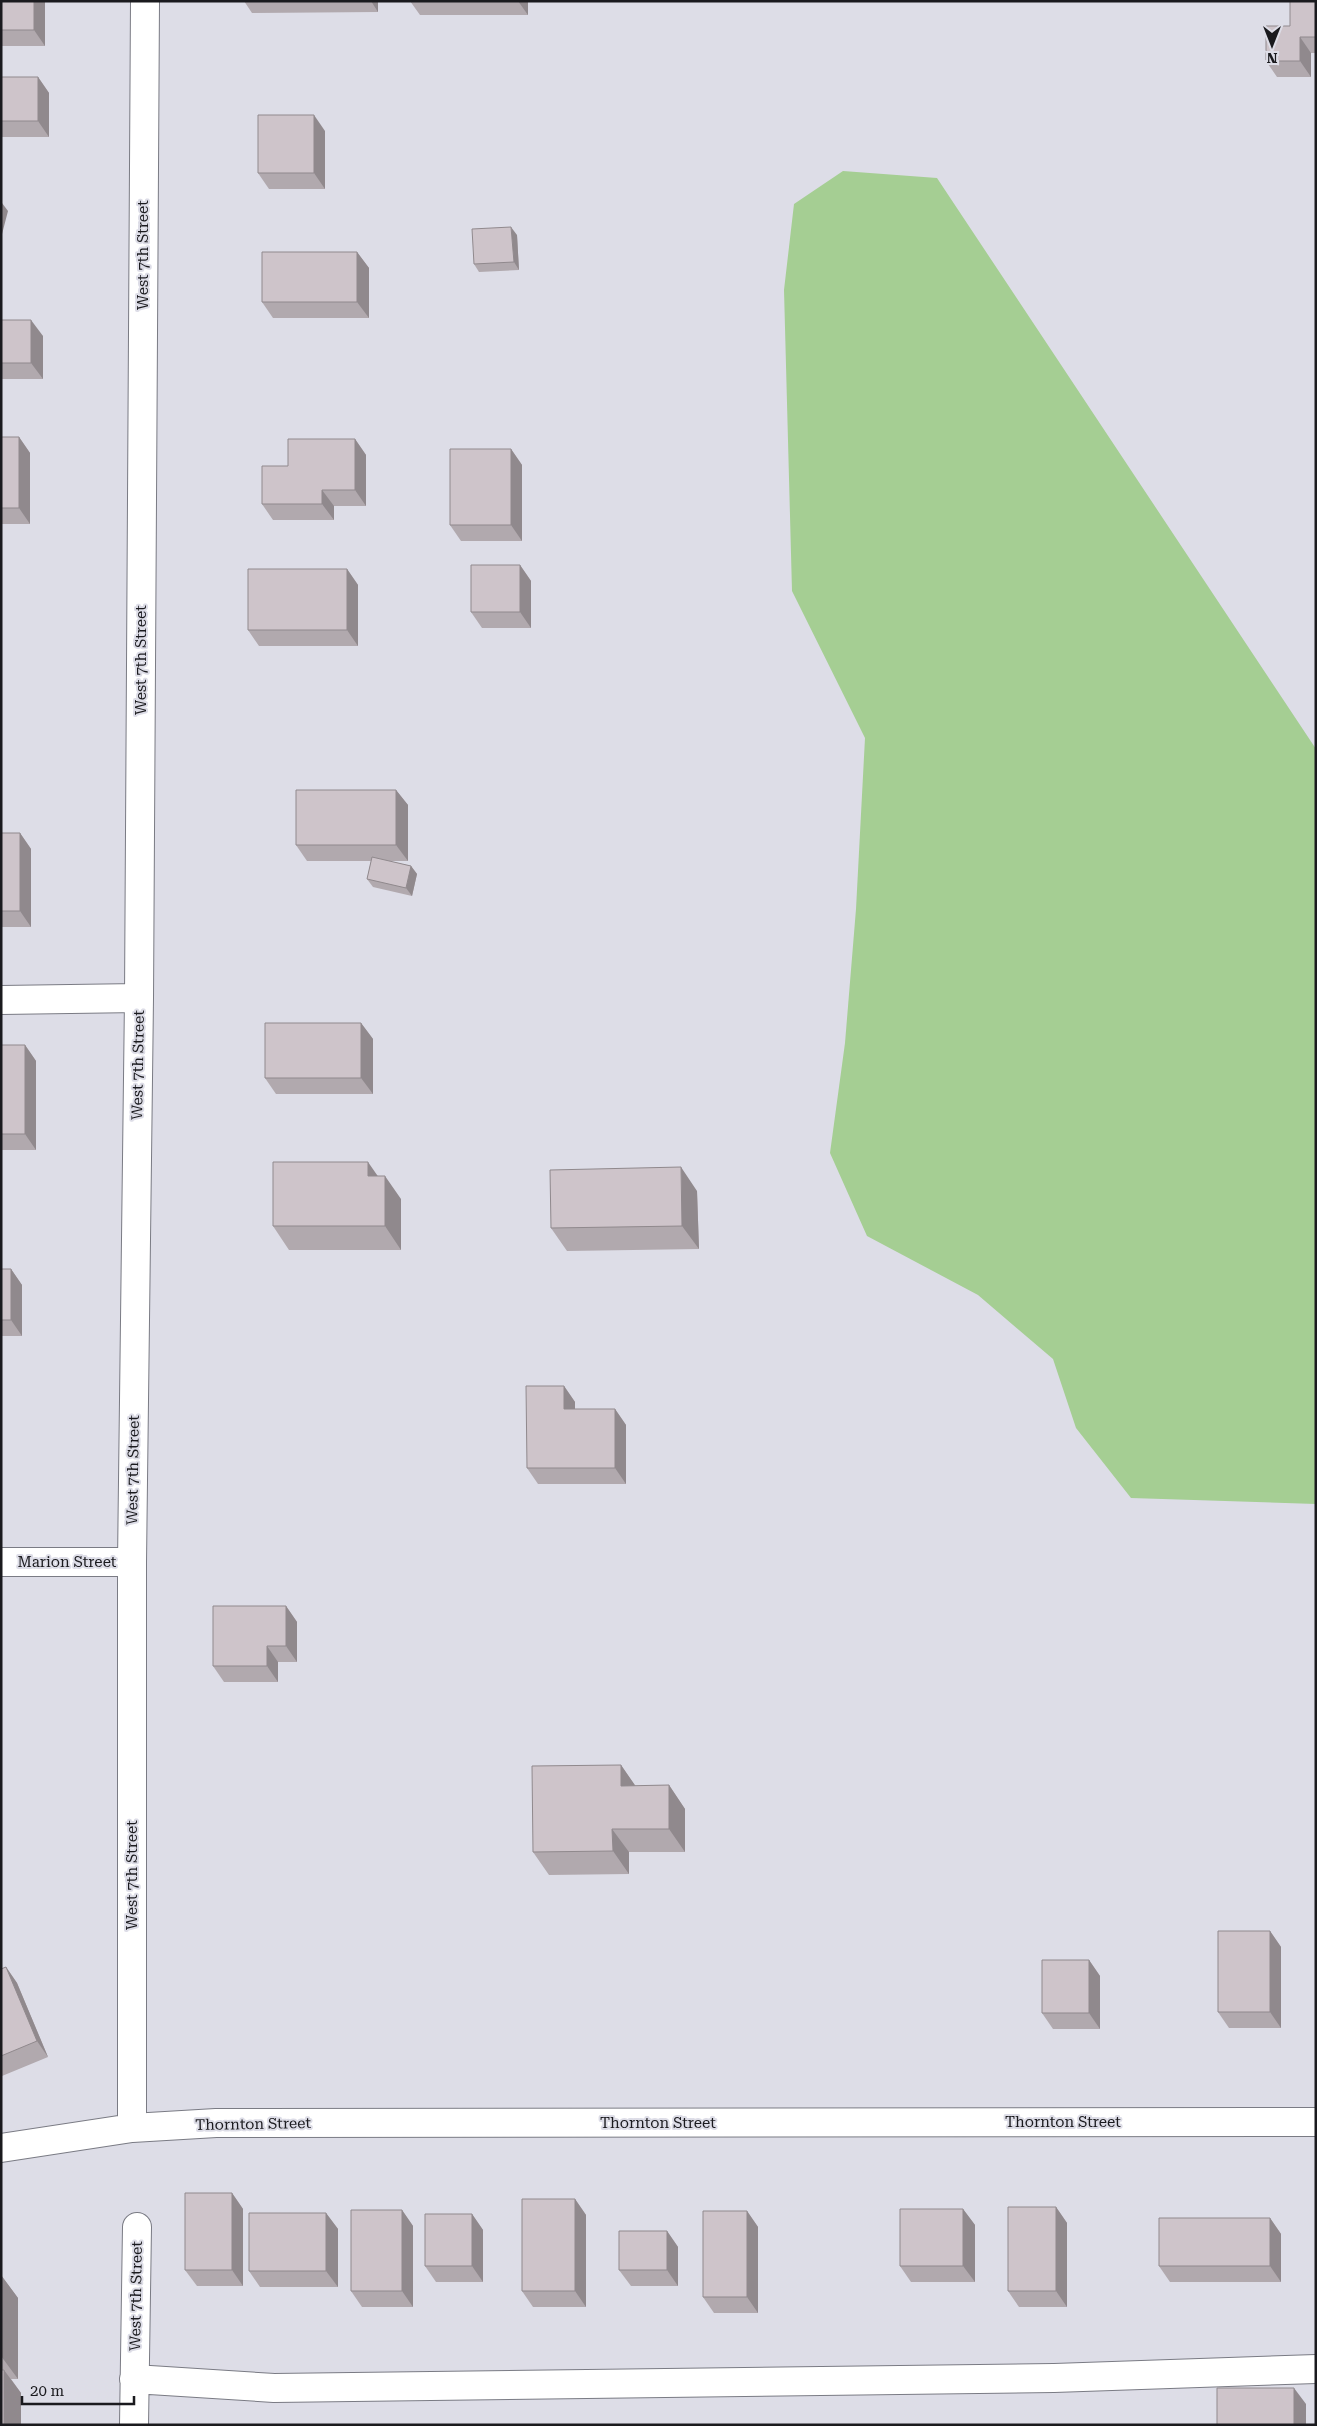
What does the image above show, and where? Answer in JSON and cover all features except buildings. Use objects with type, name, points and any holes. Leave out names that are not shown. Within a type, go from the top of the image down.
[{"type":"street","name":"West 7th Street","points":[[132,2128],[132,1562],[139,998],[145,1]]},
{"type":"street","points":[[1,1000],[139,998]]},
{"type":"street","name":"Marion Street","points":[[1,1562],[132,1562]]},
{"type":"street","name":"Thornton Street","points":[[1,2148],[132,2128],[216,2123],[1316,2122]]},
{"type":"street","name":"West 7th Street","points":[[134,2425],[137,2227]]},
{"type":"street","points":[[134,2379],[274,2388],[1054,2378],[1316,2369]]},
{"type":"green space","points":[[843,171],[937,178],[1316,749],[1316,1504],[1131,1498],[1076,1428],[1053,1359],[978,1295],[867,1236],[830,1153],[845,1043],[856,909],[865,738],[792,591],[784,290],[794,204]]}]
